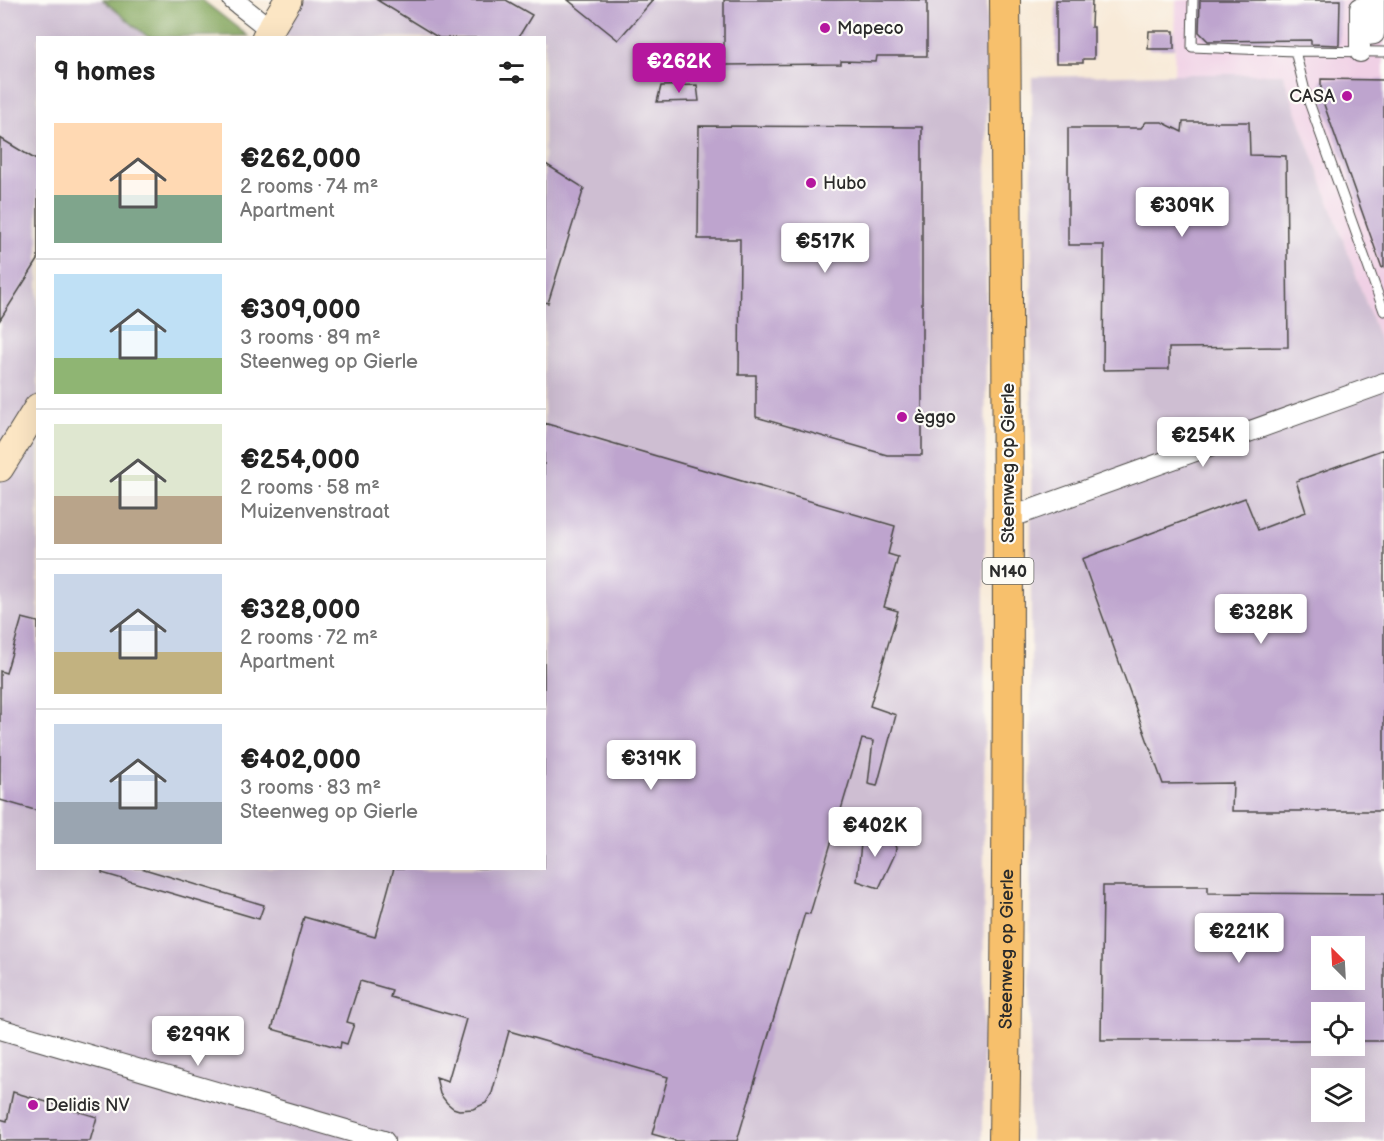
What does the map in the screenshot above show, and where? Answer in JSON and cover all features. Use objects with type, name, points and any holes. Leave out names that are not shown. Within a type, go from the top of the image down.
[{"type":"main road","name":"Steenweg op Gierle","points":[[1004,1141],[1008,880],[1009,518],[1005,0]]},
{"type":"street","points":[[233,0],[267,33],[288,0]]},
{"type":"street","points":[[1355,52],[1360,8],[1366,8],[1367,35],[1374,34],[1374,0]]},
{"type":"street","points":[[1354,9],[1355,52]]},
{"type":"street","points":[[1009,518],[1384,383]]},
{"type":"street","points":[[0,468],[36,410]]},
{"type":"street","points":[[0,1029],[384,1141]]},
{"type":"lane","points":[[1193,0],[1191,47],[1384,52]]},
{"type":"lane","points":[[1295,51],[1305,91],[1384,311]]},
{"type":"shaded area","points":[[0,0],[103,0],[147,36],[36,36],[36,870],[546,870],[546,36],[280,36],[302,0],[987,0],[983,1141],[0,1141]]},
{"type":"shaded area","points":[[1176,0],[1384,0],[1384,353],[1283,74],[1174,74]]},
{"type":"shaded area","points":[[1283,74],[1384,353],[1384,1141],[1030,1141],[1032,77]]},
{"type":"green space","points":[[103,0],[202,0],[248,36],[147,36]]},
{"type":"building","points":[[377,0],[506,0],[532,15],[519,36],[436,36]]},
{"type":"building","points":[[568,0],[653,0],[618,40]]},
{"type":"building","name":"Mapeco","points":[[724,0],[927,0],[927,56],[877,56],[876,62],[841,61],[841,64],[724,65]]},
{"type":"building","points":[[1056,0],[1092,0],[1091,27],[1094,27],[1094,59],[1083,59],[1083,63],[1056,63]]},
{"type":"building","points":[[1200,0],[1340,0],[1339,45],[1311,44],[1311,40],[1208,41],[1199,32]]},
{"type":"building","points":[[1149,31],[1174,31],[1174,49],[1148,49]]},
{"type":"building","points":[[1321,79],[1384,80],[1384,267],[1382,268],[1321,96]]},
{"type":"building","points":[[697,85],[699,101],[657,102],[661,86]]},
{"type":"building","points":[[1146,122],[1162,122],[1182,132],[1183,122],[1249,122],[1250,155],[1286,156],[1288,347],[1169,348],[1169,369],[1103,370],[1104,245],[1068,245],[1068,128],[1141,128]]},
{"type":"building","points":[[699,126],[922,127],[922,455],[887,455],[756,417],[756,375],[739,375],[740,239],[698,239]]},
{"type":"building","points":[[0,138],[36,160],[36,263],[0,320]]},
{"type":"building","points":[[546,164],[584,188],[548,303],[546,302]]},
{"type":"building","points":[[546,424],[895,526],[888,554],[898,557],[884,607],[898,611],[870,706],[896,715],[877,786],[868,784],[873,741],[862,739],[810,914],[805,913],[737,1141],[677,1141],[652,1134],[668,1077],[509,1031],[492,1093],[486,1103],[473,1109],[453,1108],[440,1094],[436,1077],[448,1081],[466,1019],[390,997],[392,990],[360,981],[347,1022],[354,1024],[347,1044],[341,1042],[340,1048],[272,1029],[304,917],[375,937],[393,870],[546,870]]},
{"type":"building","points":[[1384,449],[1384,811],[1232,811],[1233,783],[1163,784],[1082,559],[1245,498],[1258,530],[1306,512],[1296,481]]},
{"type":"building","points":[[22,618],[36,622],[36,810],[0,800],[0,671],[6,673]]},
{"type":"building","points":[[880,831],[891,837],[896,848],[879,888],[857,881],[861,844],[868,834]]},
{"type":"building","points":[[102,870],[148,870],[264,905],[259,919],[102,873]]},
{"type":"building","points":[[1103,886],[1208,886],[1208,893],[1384,894],[1384,1041],[1365,1041],[1365,1002],[1311,1002],[1311,1040],[1101,1040]]},
{"type":"building","name":"Delidis NV","points":[[13,1092],[97,1117],[90,1141],[0,1141],[0,1119],[7,1121]]},
{"type":"place","name":"Mapeco","points":[[825,28]]},
{"type":"place","name":"CASA","points":[[1347,96]]},
{"type":"place","name":"Hubo","points":[[811,183]]},
{"type":"place","name":"èggo","points":[[902,417]]},
{"type":"place","name":"Delidis NV","points":[[33,1105]]}]
